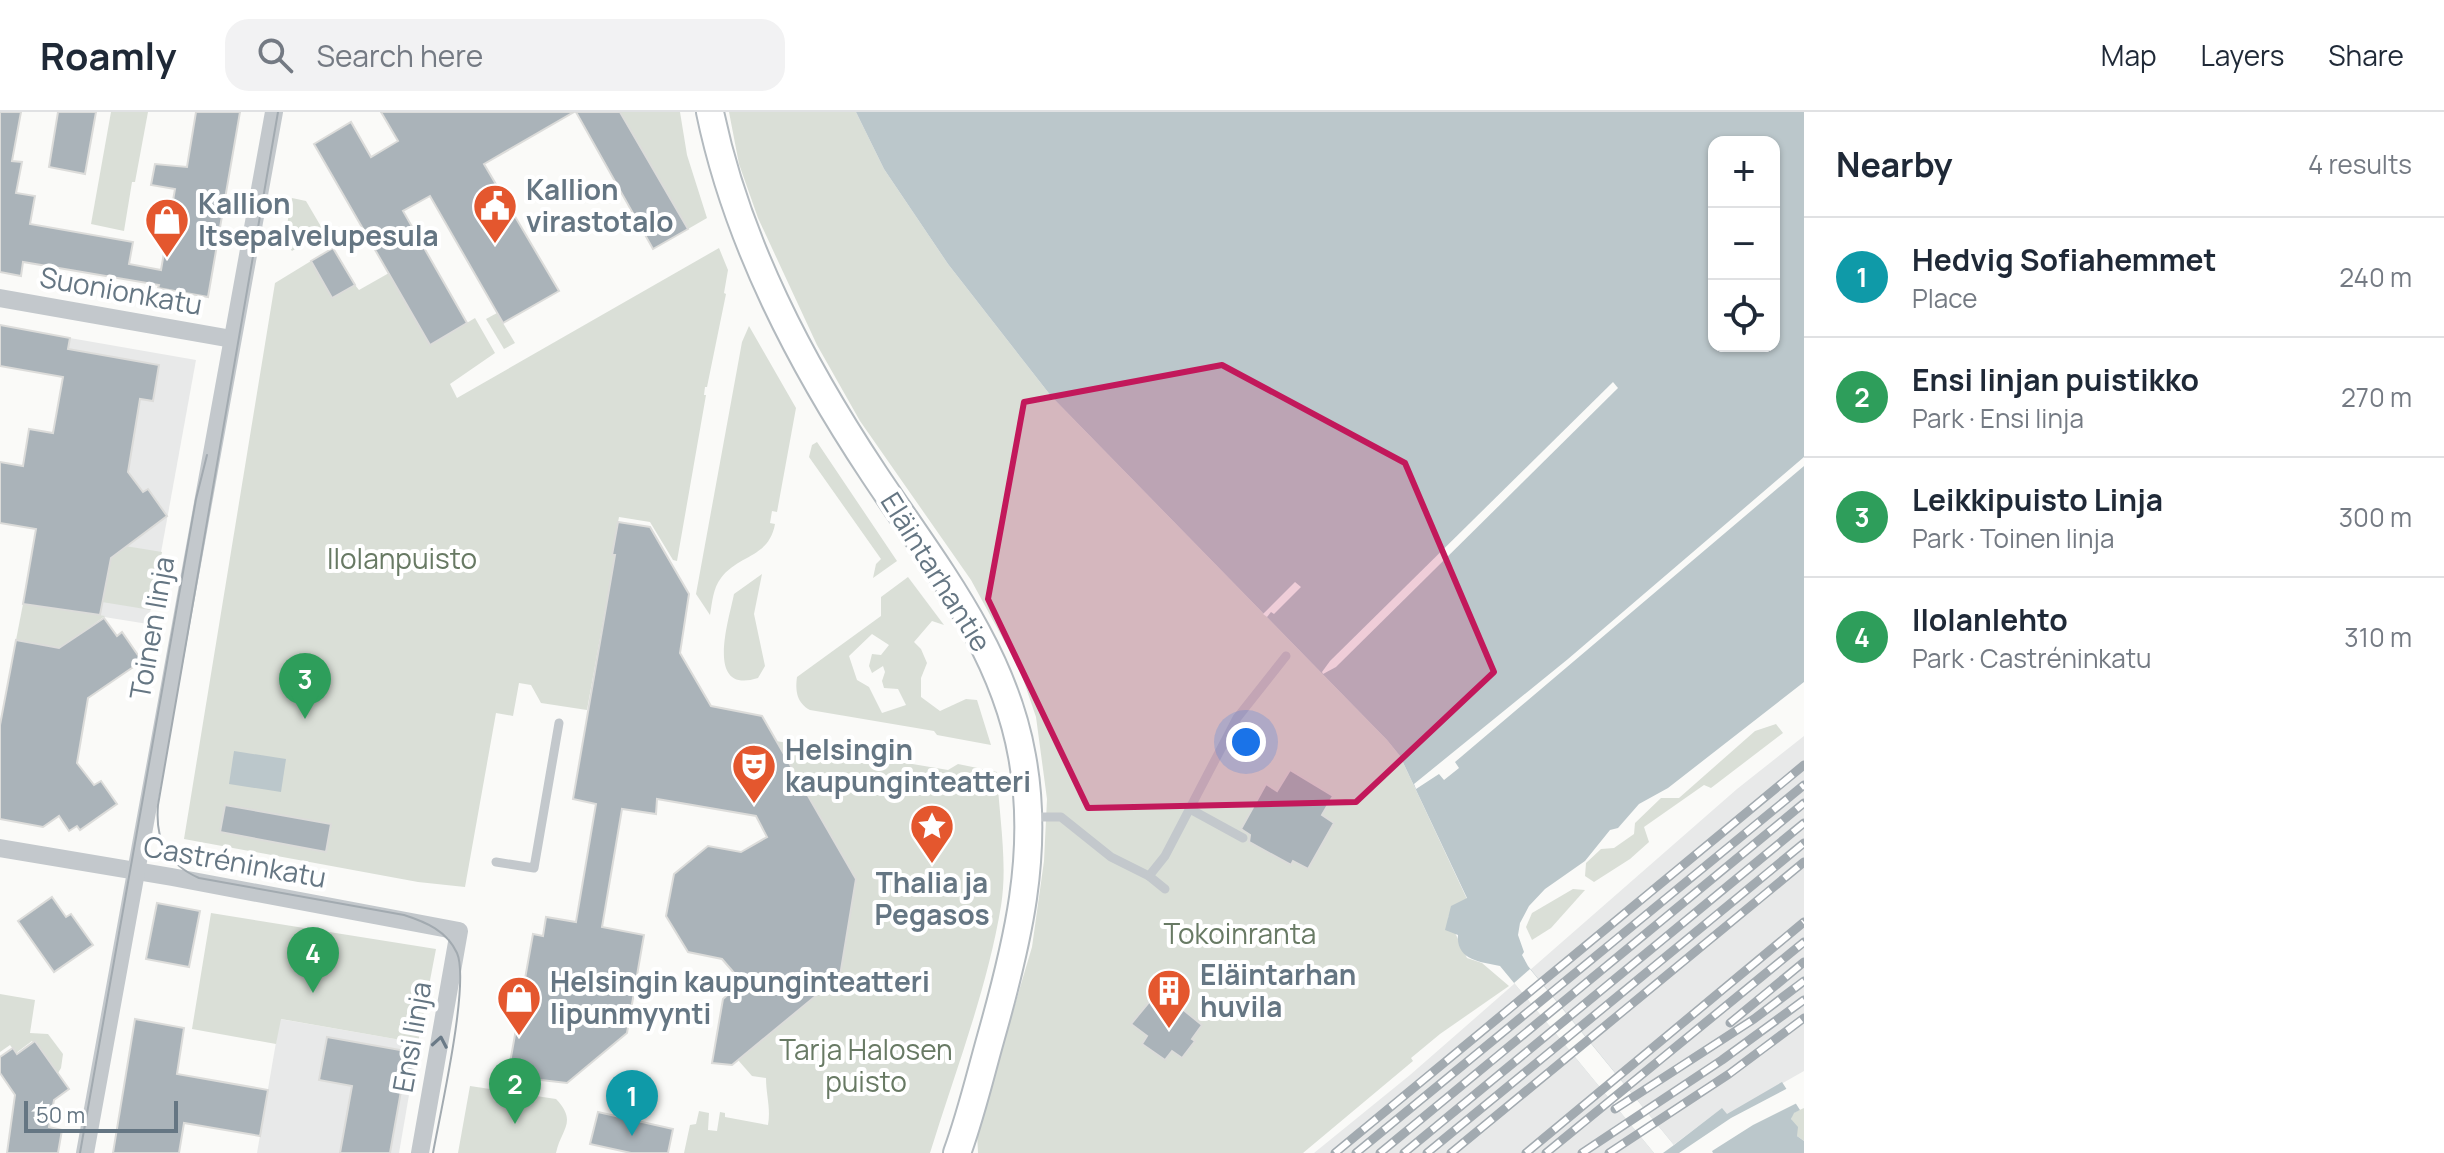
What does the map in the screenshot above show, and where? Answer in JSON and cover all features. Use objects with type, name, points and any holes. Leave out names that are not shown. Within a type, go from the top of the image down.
[{"type":"main road","name":"Eläintarhantie","points":[[710,112],[731,197],[789,328],[830,405],[971,619],[997,670],[1022,755],[1028,817],[1026,878],[1014,951],[957,1153]]},
{"type":"street","name":"Toinen linja","points":[[85,1153],[274,112]]},
{"type":"street","name":"Suonionkatu","points":[[0,298],[232,339]]},
{"type":"street","name":"Castréninkatu","points":[[0,848],[459,931]]},
{"type":"street","name":"Ensi linja","points":[[420,1153],[459,931]]},
{"type":"lane","points":[[1149,876],[1165,856],[1237,718],[1286,656]]},
{"type":"lane","points":[[496,862],[534,868],[559,723]]},
{"type":"lane","points":[[1190,809],[1243,838]]},
{"type":"lane","points":[[1028,817],[1061,817],[1111,857],[1149,876],[1165,889]]},
{"type":"highlighted area","points":[[1222,365],[1405,463],[1494,672],[1356,802],[1088,808],[988,599],[1024,402]]},
{"type":"shaded area","points":[[856,112],[1804,112],[1804,682],[1668,788],[1639,804],[1618,828],[1610,830],[1585,861],[1545,889],[1529,906],[1518,935],[1528,966],[1674,1145],[1722,1108],[1727,1114],[1782,1082],[1800,1110],[1791,1119],[1798,1127],[1797,1136],[1804,1141],[1804,1153],[1654,1153],[1500,966],[1465,955],[1458,943],[1458,935],[1445,930],[1451,906],[1467,898],[1400,756],[1051,396],[948,264],[884,169]]},
{"type":"shaded area","points":[[70,338],[196,360],[148,624],[23,604]]},
{"type":"shaded area","points":[[1804,736],[1804,1071],[1727,1115],[1721,1109],[1663,1153],[1314,1153],[1410,1075],[1737,789]]},
{"type":"shaded area","points":[[234,751],[286,759],[281,792],[229,784]]},
{"type":"shaded area","points":[[280,1019],[418,1043],[399,1153],[257,1153]]},
{"type":"green space","points":[[111,112],[148,112],[124,231],[91,224]]},
{"type":"green space","points":[[620,112],[680,112],[687,155],[707,218],[688,229]]},
{"type":"green space","name":"Tokoinranta","points":[[729,112],[856,112],[884,169],[948,264],[1051,396],[1400,756],[1467,899],[1448,918],[1467,958],[1482,963],[1509,986],[1440,1034],[1411,1058],[1413,1061],[1303,1153],[978,1153],[977,1133],[1032,947],[1044,861],[1047,799],[1036,717],[1020,670],[971,580],[860,421],[817,345],[758,218],[739,164]]},
{"type":"green space","points":[[292,198],[306,201],[323,230],[292,251],[284,241]]},
{"type":"green space","name":"Ilolanpuisto","points":[[719,248],[728,270],[726,294],[705,387],[677,561],[673,560],[650,522],[619,517],[587,710],[541,703],[531,685],[519,683],[513,716],[496,713],[465,887],[418,882],[184,839],[275,283],[311,261],[332,298],[355,285],[359,290],[389,273],[430,345],[475,318],[495,353],[450,384],[457,398]]},
{"type":"green space","points":[[497,313],[515,343],[504,349],[486,319]]},
{"type":"green space","points":[[749,326],[796,408],[777,512],[772,511],[770,523],[775,524],[772,535],[760,550],[736,564],[721,578],[710,615],[696,594],[742,342]]},
{"type":"green space","points":[[817,442],[897,561],[873,578],[876,564],[881,559],[809,457],[812,445]]},
{"type":"green space","points":[[113,544],[162,552],[151,610],[102,602]]},
{"type":"green space","points":[[762,574],[754,614],[765,666],[758,678],[741,680],[731,676],[725,666],[728,620],[734,594]]},
{"type":"green space","points":[[908,577],[944,625],[932,621],[914,642],[927,663],[921,678],[921,697],[940,711],[966,699],[977,700],[991,745],[937,735],[934,731],[810,710],[802,704],[797,692],[797,677],[881,616],[881,597]],"holes":[[[872,634],[889,645],[881,655],[872,654],[869,666],[872,673],[883,666],[884,688],[898,689],[906,705],[882,713],[869,687],[857,680],[849,656]]]},
{"type":"green space","points":[[23,604],[105,616],[59,649],[16,640]]},
{"type":"green space","points":[[1776,724],[1783,733],[1711,788],[1704,785],[1644,827],[1649,842],[1630,859],[1594,882],[1585,876],[1586,863],[1601,849],[1614,848],[1634,834],[1635,823],[1661,798],[1679,798],[1755,731]]},
{"type":"green space","name":"Tarja Halosen puisto","points":[[776,741],[948,770],[958,764],[997,772],[1003,856],[1001,906],[979,1000],[930,1153],[684,1153],[690,1125],[696,1124],[699,1111],[709,1113],[708,1130],[717,1131],[720,1112],[725,1113],[725,1117],[768,1125],[766,1078],[752,1076],[738,1060],[840,975],[856,879]]},
{"type":"green space","points":[[1573,889],[1585,890],[1551,928],[1532,940],[1526,927],[1532,913]]},
{"type":"green space","points":[[211,913],[436,949],[418,1043],[281,1019],[276,1044],[192,1029]]},
{"type":"green space","points":[[0,994],[35,1000],[30,1033],[48,1034],[63,1054],[58,1073],[32,1041],[16,1053],[10,1045],[0,1052]]},
{"type":"green space","points":[[470,1086],[556,1099],[563,1107],[567,1120],[556,1153],[458,1153]]},
{"type":"green space","points":[[1804,1108],[1804,1141],[1797,1136],[1791,1119],[1793,1113]]},
{"type":"pier","points":[[1613,382],[1618,388],[1336,667],[1323,674],[1330,661]]},
{"type":"pier","points":[[1804,457],[1804,466],[1455,762],[1459,768],[1444,780],[1439,774],[1416,789],[1414,784],[1568,659]]},
{"type":"pier","points":[[1295,582],[1301,587],[1274,614],[1271,612],[1267,617],[1263,614]]},
{"type":"pier","points":[[1530,969],[1674,1145],[1663,1153],[1654,1153],[1514,983]]},
{"type":"pier","points":[[1790,1087],[1799,1102],[1753,1125],[1713,1153],[1679,1153],[1731,1118]]},
{"type":"building","points":[[0,112],[21,112],[12,161],[22,162],[16,193],[35,196],[30,224],[133,242],[129,264],[161,270],[175,189],[151,185],[155,164],[187,167],[196,112],[240,112],[208,297],[158,288],[159,285],[23,262],[21,276],[0,272]]},
{"type":"building","points":[[58,112],[96,112],[85,174],[49,167]]},
{"type":"building","name":"Kallion virastotalo","points":[[381,112],[574,112],[484,164],[559,291],[503,323],[430,196],[403,211],[467,323],[430,345],[314,144],[351,122],[371,157],[398,141]]},
{"type":"building","name":"Kallion virastotalo","points":[[576,112],[620,112],[688,229],[653,249]]},
{"type":"building","points":[[333,248],[355,285],[332,298],[311,261]]},
{"type":"building","points":[[0,325],[70,338],[68,349],[159,365],[153,401],[140,399],[128,472],[143,492],[148,489],[167,516],[111,558],[100,615],[23,604],[36,529],[0,523],[0,462],[23,466],[29,429],[53,433],[63,377],[0,366]]},
{"type":"building","name":"Helsingin kaupunginteatteri","points":[[618,522],[650,527],[689,594],[680,653],[711,706],[762,716],[856,879],[840,976],[732,1065],[712,1063],[723,999],[742,982],[722,959],[688,952],[666,916],[674,874],[708,846],[741,852],[767,837],[756,816],[657,799],[656,814],[622,809],[602,927],[644,935],[627,1033],[567,1083],[508,1074],[533,934],[543,936],[546,917],[576,922],[596,804],[573,799]]},
{"type":"building","points":[[104,618],[117,636],[122,632],[142,661],[88,698],[77,763],[94,785],[101,781],[117,804],[80,830],[77,826],[69,831],[59,816],[43,827],[0,819],[0,725],[16,640],[59,648]]},
{"type":"building","points":[[1290,770],[1333,796],[1322,815],[1334,823],[1308,869],[1293,861],[1291,865],[1249,842],[1250,835],[1241,829],[1266,784],[1277,791]]},
{"type":"building","points":[[225,805],[331,824],[326,852],[220,832]]},
{"type":"building","points":[[52,897],[66,917],[71,914],[93,945],[54,972],[18,921]]},
{"type":"building","points":[[157,903],[200,911],[189,967],[146,959]]},
{"type":"building","name":"Eläintarhan huvila","points":[[1159,990],[1202,1025],[1182,1058],[1172,1051],[1165,1060],[1142,1044],[1147,1036],[1131,1024]]},
{"type":"building","points":[[135,1019],[184,1028],[177,1074],[268,1090],[260,1136],[184,1123],[179,1153],[113,1153]]},
{"type":"building","points":[[327,1037],[417,1053],[412,1075],[404,1074],[390,1153],[340,1153],[352,1086],[319,1080]]},
{"type":"building","points":[[35,1041],[69,1089],[54,1100],[49,1127],[62,1130],[58,1153],[7,1153],[15,1095],[0,1073],[0,1057],[13,1048],[17,1054]]},
{"type":"building","points":[[598,1112],[673,1129],[668,1153],[631,1153],[590,1144]]},
{"type":"tram line","points":[[278,112],[158,805],[159,829],[171,858],[199,878],[404,915],[428,924],[448,939],[457,953],[460,991],[433,1153]]},
{"type":"tram line","points":[[80,1153],[196,499],[207,455]]},
{"type":"railway","points":[[1335,1153],[1804,765]]},
{"type":"railway","points":[[1356,1153],[1804,785]]},
{"type":"railway","points":[[1380,1153],[1804,803]]},
{"type":"railway","points":[[1404,1153],[1804,823]]},
{"type":"railway","points":[[1427,1153],[1804,843]]},
{"type":"railway","points":[[1451,1153],[1804,862]]},
{"type":"railway","points":[[1526,1153],[1804,922]]},
{"type":"railway","points":[[1546,1153],[1804,942]]},
{"type":"railway","points":[[1730,1023],[1804,962]]},
{"type":"railway","points":[[1615,1109],[1754,1019],[1804,981]]},
{"type":"railway","points":[[1582,1153],[1722,1060],[1804,1000]]},
{"type":"railway","points":[[1609,1153],[1729,1074],[1804,1018]]},
{"type":"place","name":"Kallion virastotalo","points":[[495,245]]},
{"type":"place","name":"Kallion Itsepalvelupesula","points":[[167,259]]},
{"type":"place","name":"Leikkipuisto Linja","points":[[305,719]]},
{"type":"place","name":"Helsingin kaupunginteatteri","points":[[754,805]]},
{"type":"place","name":"Thalia ja Pegasos","points":[[932,865]]},
{"type":"place","name":"Ilolanlehto","points":[[313,993]]},
{"type":"place","name":"Eläintarhan huvila","points":[[1169,1030]]},
{"type":"place","name":"Helsingin kaupunginteatteri lipunmyynti","points":[[519,1037]]},
{"type":"place","name":"Ensi linjan puistikko","points":[[515,1124]]},
{"type":"place","name":"Hedvig Sofiahemmet","points":[[632,1136]]}]
